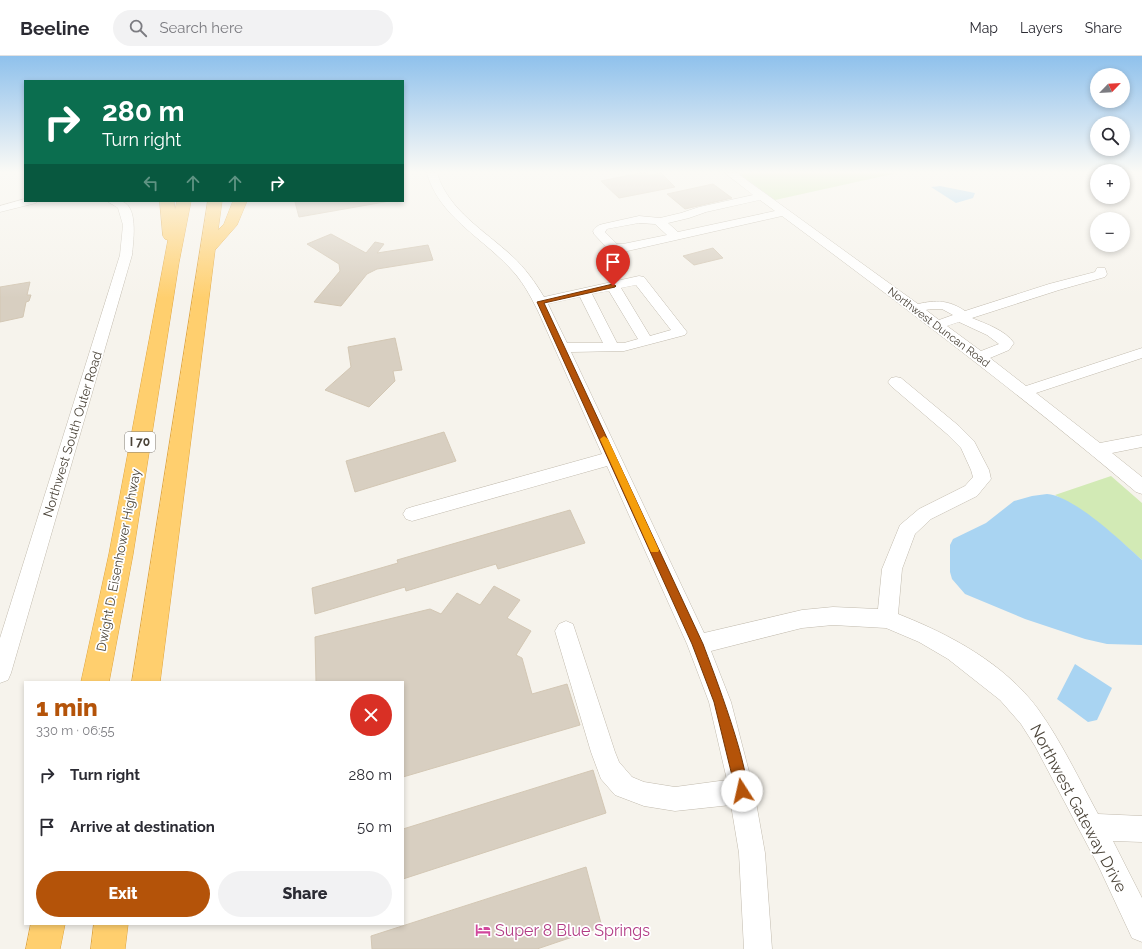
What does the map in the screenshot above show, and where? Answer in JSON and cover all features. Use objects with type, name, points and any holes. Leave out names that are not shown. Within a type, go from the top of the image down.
[{"type":"highway","points":[[169,215],[171,262]]},
{"type":"highway","name":"Dwight D. Eisenhower Highway","points":[[95,681],[120,554],[171,262],[181,215]]},
{"type":"highway","points":[[146,681],[213,215]]},
{"type":"highway","points":[[208,249],[230,225],[234,215]]},
{"type":"highway","points":[[43,949],[48,925]]},
{"type":"highway","points":[[108,949],[111,925]]},
{"type":"street","name":"Northwest South Outer Road","points":[[0,673],[126,255],[129,225],[126,215]]},
{"type":"street","points":[[459,215],[508,259],[527,280],[540,302],[698,644],[720,702],[742,791],[752,853],[758,949]]},
{"type":"street","points":[[688,215],[659,222],[645,219],[603,227],[600,234],[613,247],[628,248],[772,215]]},
{"type":"street","name":"Northwest Duncan Road","points":[[788,215],[979,357],[1098,450],[1142,487]]},
{"type":"street","points":[[659,222],[676,237]]},
{"type":"street","points":[[936,325],[960,316],[1101,274],[1101,271]]},
{"type":"street","points":[[540,302],[639,280],[680,332],[624,347],[562,348]]},
{"type":"street","points":[[613,286],[646,341]]},
{"type":"street","points":[[584,292],[612,347]]},
{"type":"street","points":[[916,309],[936,304],[945,304],[952,307],[960,316],[992,332],[1007,343],[1004,347],[979,357]]},
{"type":"street","points":[[1024,392],[1142,353]]},
{"type":"street","points":[[886,619],[892,569],[907,530],[925,514],[971,491],[982,479],[980,470],[968,445],[953,430],[896,382]]},
{"type":"street","points":[[1098,450],[1142,441]]},
{"type":"street","points":[[412,514],[612,458]]},
{"type":"street","name":"Northwest Gateway Drive","points":[[698,644],[802,619],[832,616],[886,619],[926,635],[956,652],[1008,692],[1029,716],[1043,738],[1091,827],[1142,928]]},
{"type":"street","points":[[566,631],[603,752],[610,770],[624,786],[644,794],[675,799],[742,791]]},
{"type":"street","points":[[1091,827],[1142,829]]},
{"type":"green space","points":[[1111,476],[1142,503],[1142,560],[1089,516],[1067,501],[1055,495]]},
{"type":"water","points":[[1047,494],[1070,502],[1083,511],[1110,531],[1142,560],[1142,645],[1107,644],[1085,639],[1025,619],[965,594],[952,579],[950,572],[950,545],[953,539],[986,523],[1014,501]]},
{"type":"water","points":[[1075,664],[1112,688],[1097,720],[1088,722],[1057,699]]},
{"type":"building","points":[[298,215],[312,215],[299,217]]},
{"type":"building","points":[[331,234],[366,253],[375,242],[384,244],[377,253],[428,245],[433,260],[377,269],[367,274],[341,306],[314,302],[340,271],[339,264],[307,244]]},
{"type":"building","points":[[713,248],[723,258],[694,265],[683,256]]},
{"type":"building","points":[[30,282],[27,295],[31,295],[29,301],[26,302],[23,317],[0,322],[0,287]]},
{"type":"building","points":[[395,338],[402,370],[393,371],[395,381],[369,407],[325,390],[351,367],[348,347]]},
{"type":"building","points":[[444,432],[456,461],[355,492],[346,461]]},
{"type":"building","points":[[570,510],[585,543],[498,569],[496,564],[406,591],[405,587],[315,614],[312,588],[398,563],[397,560]]},
{"type":"building","points":[[494,586],[520,600],[507,618],[531,631],[516,655],[522,658],[532,694],[567,684],[580,725],[404,777],[404,681],[316,681],[315,637],[430,609],[441,614],[457,593],[480,605]]},
{"type":"building","points":[[593,770],[606,813],[404,879],[404,829]]},
{"type":"building","points":[[586,867],[602,927],[537,949],[372,949],[371,936]]},
{"type":"slow traffic","points":[[604,439],[655,550]]},
{"type":"place","name":"Super 8 Blue Springs","points":[[483,930]]},
{"type":"route","points":[[613,286],[540,302],[698,644],[720,702],[742,791]]}]
